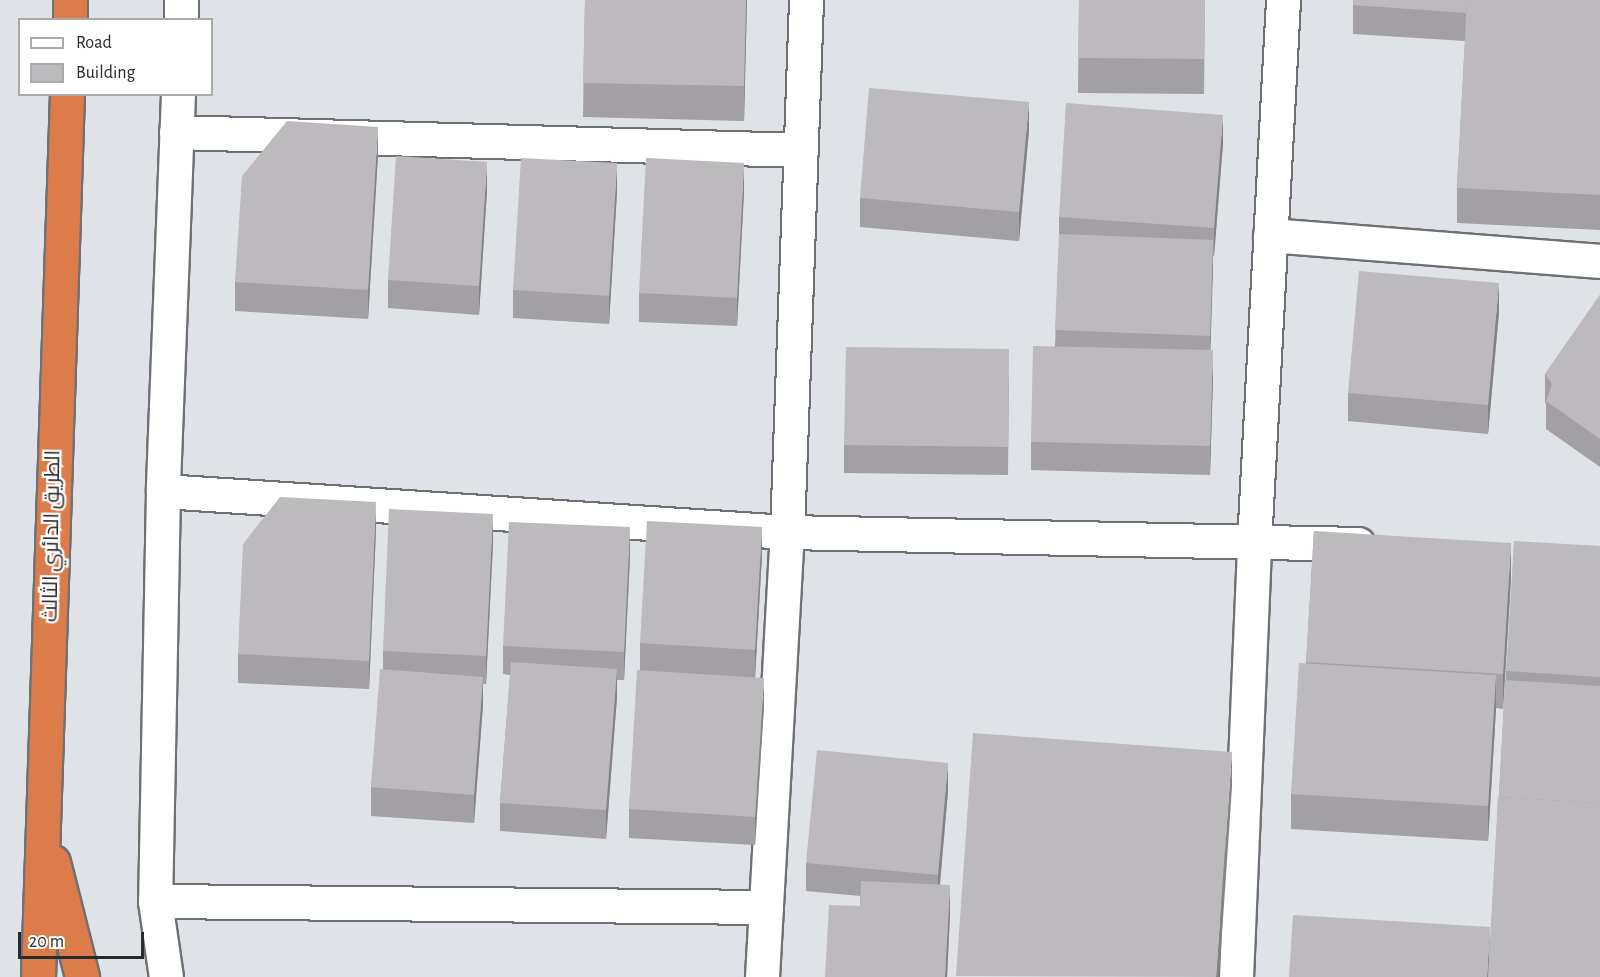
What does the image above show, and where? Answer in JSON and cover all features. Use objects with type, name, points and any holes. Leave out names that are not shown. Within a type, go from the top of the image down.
[{"type":"highway","points":[[70,0],[70,18]]},
{"type":"highway","name":"الطريق الدائري الثالث","points":[[38,977],[45,830],[67,96]]},
{"type":"highway","points":[[45,830],[82,977]]},
{"type":"street","points":[[180,18],[181,0]]},
{"type":"street","points":[[762,977],[787,532],[806,0]]},
{"type":"street","points":[[1236,977],[1254,543],[1283,0]]},
{"type":"street","points":[[166,977],[155,900],[163,491],[178,96]]},
{"type":"street","points":[[176,132],[801,150]]},
{"type":"street","points":[[1270,235],[1600,261]]},
{"type":"street","points":[[163,491],[787,532],[1395,544]]},
{"type":"street","points":[[155,900],[766,907]]},
{"type":"building","points":[[585,0],[746,0],[744,86],[583,83]]},
{"type":"building","points":[[1079,0],[1205,0],[1204,59],[1078,58]]},
{"type":"building","points":[[1353,0],[1467,0],[1466,13],[1353,5]]},
{"type":"building","points":[[1467,0],[1600,0],[1600,195],[1457,188]]},
{"type":"building","points":[[869,88],[1029,102],[1019,212],[860,198]]},
{"type":"building","points":[[1066,103],[1223,115],[1214,228],[1059,217]]},
{"type":"building","points":[[287,121],[378,127],[368,290],[235,282],[242,176]]},
{"type":"building","points":[[396,156],[487,162],[479,286],[388,280]]},
{"type":"building","points":[[521,158],[617,163],[609,296],[513,290]]},
{"type":"building","points":[[646,158],[744,163],[737,298],[639,293]]},
{"type":"building","points":[[1059,234],[1213,240],[1210,336],[1055,330]]},
{"type":"building","points":[[1359,271],[1499,283],[1488,405],[1348,393]]},
{"type":"building","points":[[1600,295],[1600,439],[1546,401],[1552,384],[1545,374]]},
{"type":"building","points":[[1033,346],[1213,350],[1210,446],[1031,442]]},
{"type":"building","points":[[846,347],[1009,349],[1008,447],[844,445]]},
{"type":"building","points":[[280,497],[376,502],[369,661],[238,654],[243,544]]},
{"type":"building","points":[[389,509],[493,514],[486,656],[383,651]]},
{"type":"building","points":[[647,521],[762,527],[755,650],[640,643]]},
{"type":"building","points":[[509,522],[630,527],[624,652],[503,646]]},
{"type":"building","points":[[1314,531],[1511,543],[1503,674],[1306,662]]},
{"type":"building","points":[[1514,541],[1600,546],[1600,677],[1506,671]]},
{"type":"building","points":[[511,662],[617,669],[606,810],[500,803]]},
{"type":"building","points":[[1299,663],[1496,675],[1488,806],[1291,794]]},
{"type":"building","points":[[380,669],[483,677],[474,795],[371,787]]},
{"type":"building","points":[[637,670],[764,678],[755,817],[629,809]]},
{"type":"building","points":[[1505,680],[1600,686],[1600,803],[1499,797]]},
{"type":"building","points":[[973,733],[1232,752],[1216,977],[956,976]]},
{"type":"building","points":[[817,750],[948,763],[938,875],[806,863]]},
{"type":"building","points":[[1498,797],[1600,803],[1600,977],[1488,977]]},
{"type":"building","points":[[861,881],[950,885],[945,977],[825,977],[829,905],[860,906]]},
{"type":"building","points":[[1293,915],[1490,927],[1487,977],[1289,977]]}]
